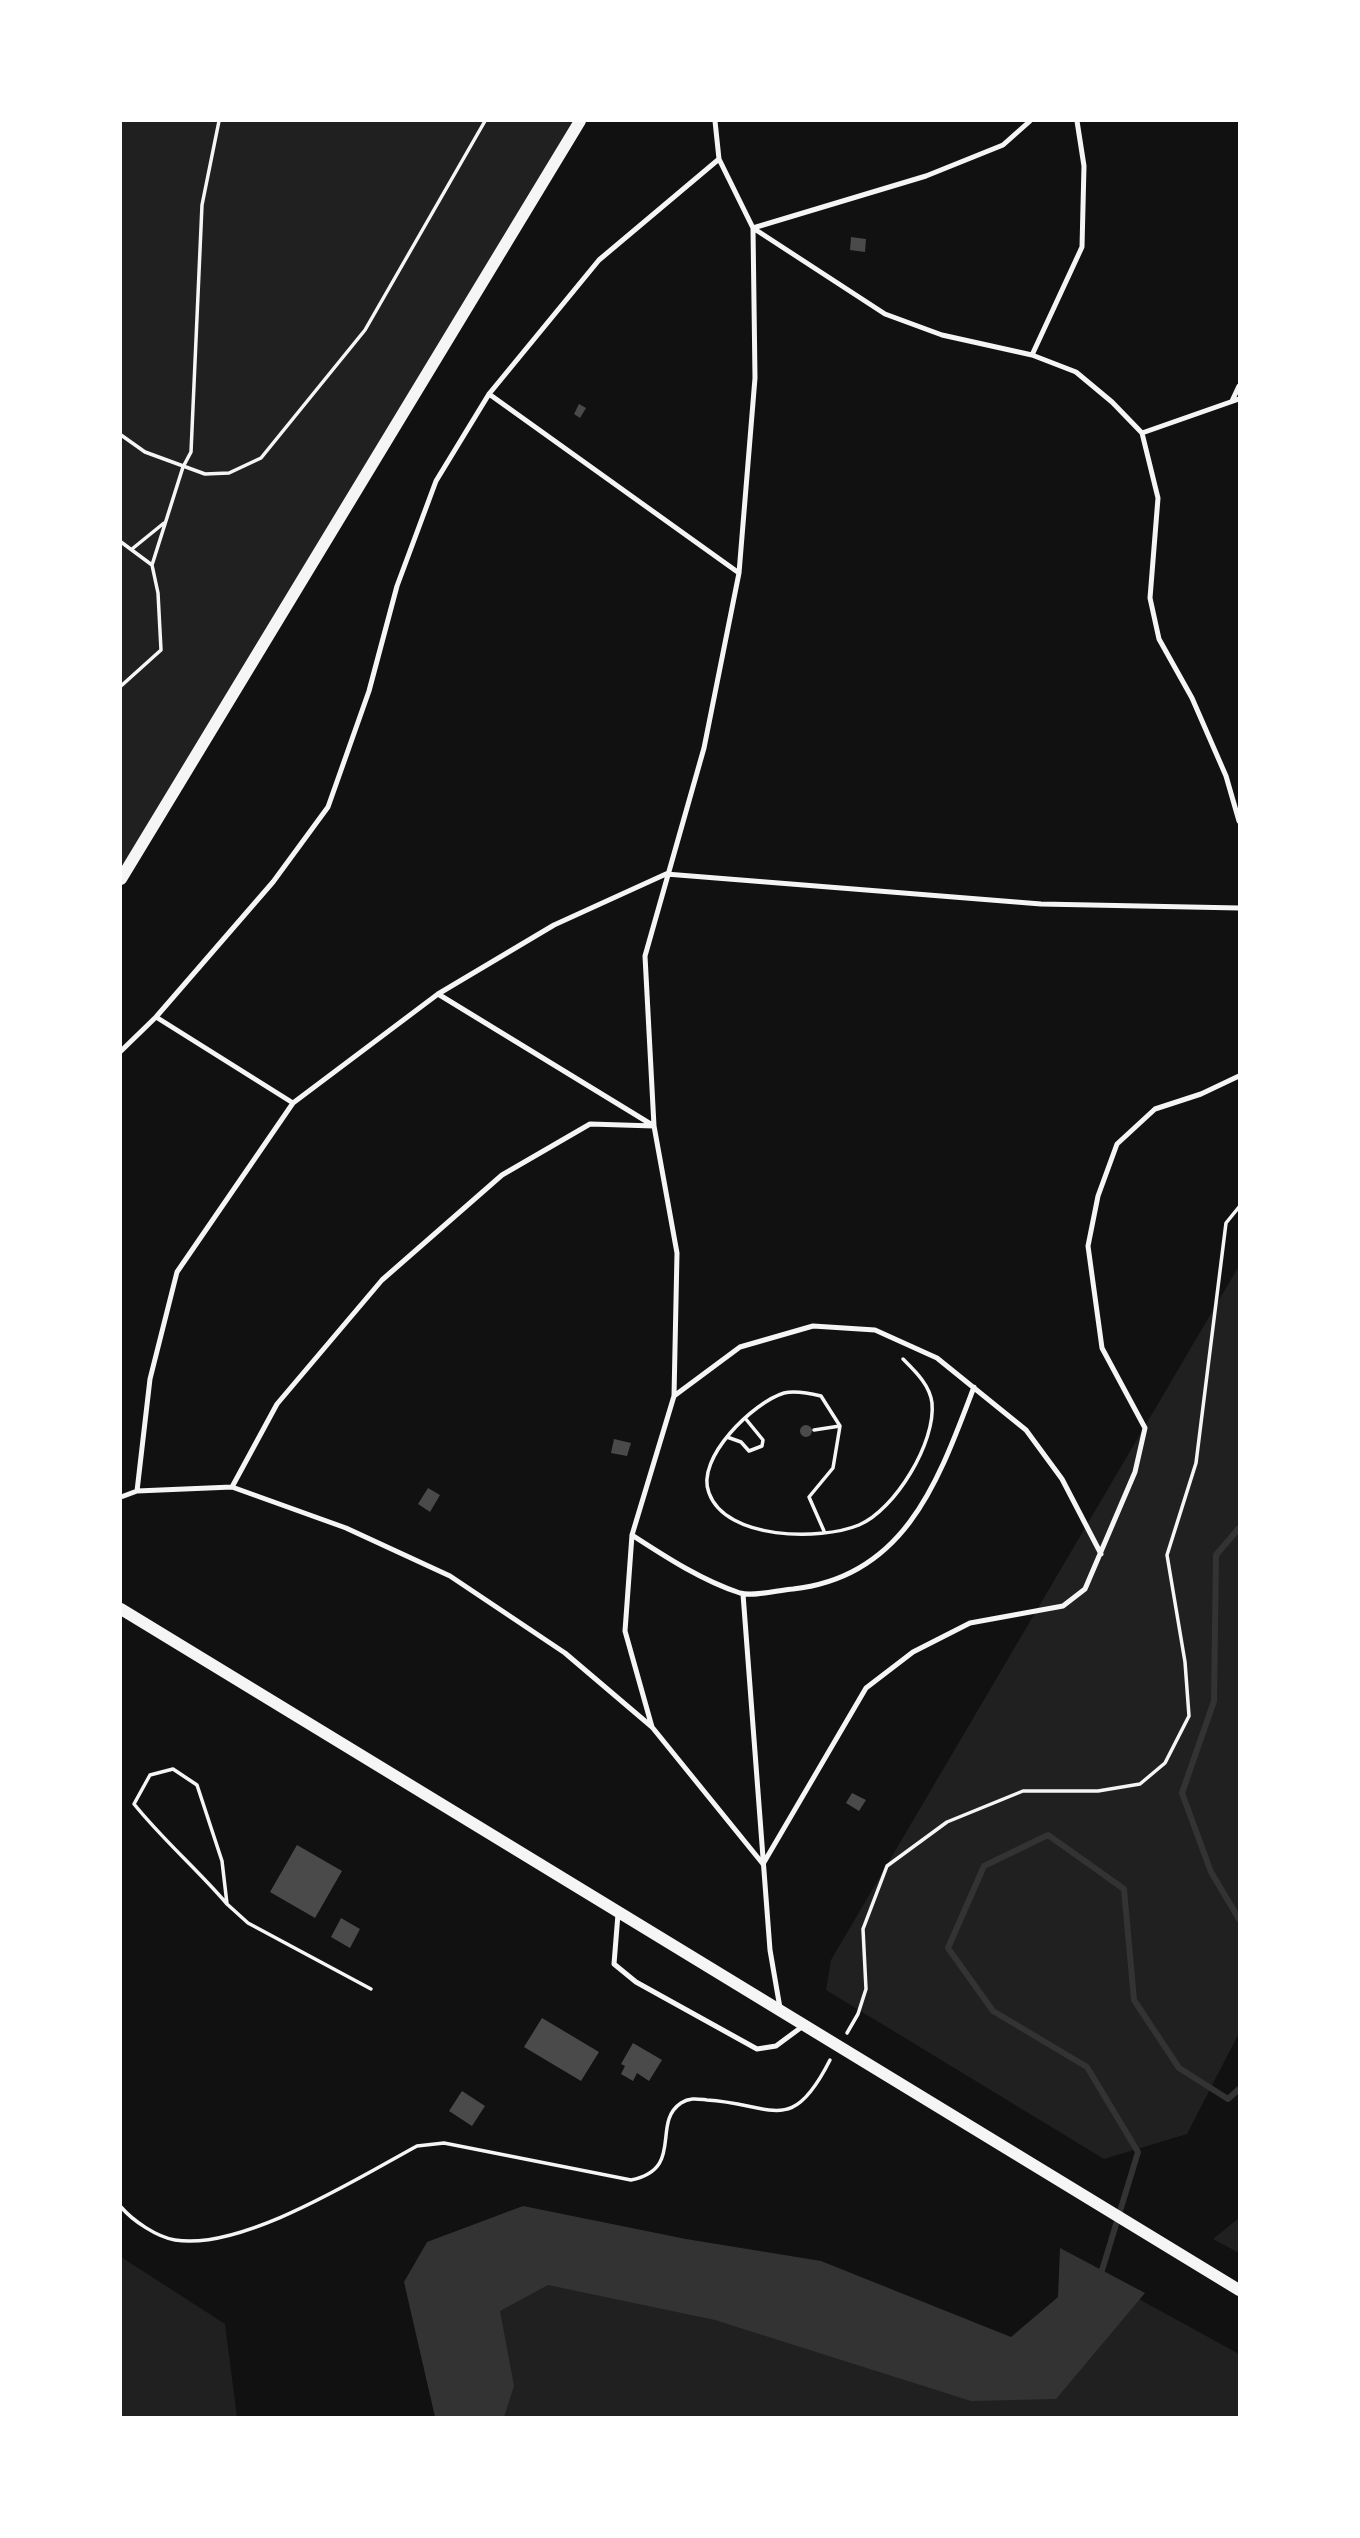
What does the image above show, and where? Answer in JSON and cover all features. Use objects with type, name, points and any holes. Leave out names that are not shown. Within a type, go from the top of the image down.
[{"type":"street","points":[[121,879],[580,121]]},
{"type":"street","points":[[121,1609],[1239,2290]]},
{"type":"lane","points":[[652,1727],[625,1630],[632,1535],[674,1396],[677,1252],[654,1126],[645,956],[666,874],[704,748],[739,573],[755,378],[753,228],[719,159],[715,121]]},
{"type":"lane","points":[[753,228],[926,176],[1003,145],[1030,121]]},
{"type":"lane","points":[[1032,355],[1082,247],[1084,166],[1077,121]]},
{"type":"lane","points":[[121,1051],[156,1017],[273,881],[328,807],[369,691],[397,586],[436,481],[489,394],[599,260],[719,159]]},
{"type":"lane","points":[[753,228],[885,314],[942,335],[1032,355],[1076,372],[1112,401],[1142,433],[1158,498],[1150,598],[1159,639],[1192,698],[1226,776],[1239,821]]},
{"type":"lane","points":[[1142,433],[1236,400],[1239,386]]},
{"type":"lane","points":[[489,394],[739,573]]},
{"type":"lane","points":[[137,1491],[150,1378],[177,1272],[293,1103],[438,994],[554,925],[666,874],[1041,904],[1239,908]]},
{"type":"lane","points":[[438,994],[654,1126]]},
{"type":"lane","points":[[156,1017],[293,1103]]},
{"type":"lane","points":[[763,1864],[866,1688],[912,1652],[970,1623],[1063,1606],[1085,1589],[1135,1472],[1145,1428],[1102,1348],[1088,1246],[1098,1196],[1117,1144],[1155,1109],[1201,1094],[1239,1076]]},
{"type":"lane","points":[[232,1487],[277,1405],[382,1280],[502,1175],[590,1124],[654,1126]]},
{"type":"lane","points":[[674,1396],[740,1346],[813,1326],[875,1330],[937,1358],[1026,1430],[1062,1479],[1101,1555]]},
{"type":"lane","points":[[632,1535],[677,1564],[743,1594],[802,1588],[859,1570],[898,1537],[933,1490],[974,1387]]},
{"type":"lane","points":[[121,1497],[137,1491],[232,1487],[346,1528],[450,1576],[565,1653],[652,1727],[763,1864]]},
{"type":"lane","points":[[743,1594],[770,1950],[780,2008]]},
{"type":"lane","points":[[618,1911],[614,1964],[636,1982],[757,2049],[776,2046],[804,2024]]},
{"type":"path","points":[[121,686],[161,650],[158,593],[152,565],[183,467],[191,452],[202,205],[219,121]]},
{"type":"path","points":[[121,435],[145,452],[205,474],[229,473],[261,458],[365,330],[485,121]]},
{"type":"path","points":[[132,550],[166,521]]},
{"type":"path","points":[[121,541],[152,565]]},
{"type":"path","points":[[851,2027],[866,1989],[863,1929],[887,1866],[947,1822],[1023,1791],[1098,1791],[1140,1784],[1166,1763],[1189,1716],[1185,1662],[1167,1555],[1196,1462],[1226,1223],[1239,1207]]},
{"type":"path","points":[[824,1531],[810,1497],[833,1468],[840,1426],[821,1396],[808,1392],[785,1393],[760,1404],[727,1437],[711,1465],[707,1481],[709,1493],[722,1510],[757,1531],[789,1535],[824,1531],[858,1525],[890,1504],[914,1465],[929,1426],[932,1401],[922,1378],[903,1359]]},
{"type":"path","points":[[727,1437],[741,1442],[749,1451],[762,1446],[763,1440],[744,1418]]},
{"type":"path","points":[[814,1430],[840,1426]]},
{"type":"path","points":[[227,1904],[222,1861],[197,1785],[173,1769],[150,1775],[134,1804],[160,1836],[197,1870],[227,1904],[248,1923],[371,1989]]},
{"type":"path","points":[[121,2207],[131,2219],[173,2240],[199,2241],[267,2224],[417,2146],[443,2143],[631,2180],[643,2178],[655,2170],[663,2159],[672,2115],[678,2105],[689,2099],[728,2101],[773,2113],[803,2103],[823,2073]]},
{"type":"shaded area","points":[[121,121],[580,121],[121,879]]},
{"type":"shaded area","points":[[1239,1266],[1239,2033],[1187,2134],[1104,2159],[826,1990],[831,1960]]},
{"type":"shaded area","points":[[523,2206],[686,2239],[821,2261],[1011,2337],[1058,2297],[1060,2248],[1145,2293],[1056,2399],[971,2401],[715,2320],[548,2285],[500,2311],[514,2386],[504,2417],[435,2417],[404,2282],[427,2242]]},
{"type":"shaded area","points":[[1239,2218],[1239,2253],[1213,2239]]},
{"type":"shaded area","points":[[530,2247],[1026,2397],[1126,2292],[1239,2354],[1239,2417],[486,2417],[457,2279]]},
{"type":"shaded area","points":[[121,2257],[225,2324],[237,2417],[121,2417]]},
{"type":"building","points":[[851,237],[866,239],[865,252],[850,250]]},
{"type":"building","points":[[579,404],[586,408],[580,418],[574,414]]},
{"type":"building","points":[[806,1425],[812,1431],[806,1437],[800,1431]]},
{"type":"building","points":[[614,1439],[631,1443],[627,1456],[611,1453]]},
{"type":"building","points":[[428,1488],[440,1495],[430,1512],[418,1504]]},
{"type":"building","points":[[852,1793],[866,1800],[859,1811],[846,1803]]},
{"type":"building","points":[[297,1845],[342,1871],[315,1918],[270,1892]]},
{"type":"building","points":[[341,1918],[360,1929],[350,1948],[331,1937]]},
{"type":"building","points":[[542,2018],[599,2052],[581,2081],[524,2047]]},
{"type":"building","points":[[633,2043],[662,2060],[649,2081],[637,2073],[633,2081],[621,2074],[625,2066],[621,2064]]},
{"type":"building","points":[[462,2091],[485,2106],[472,2126],[449,2111]]},
{"type":"waterway","points":[[1239,1528],[1216,1555],[1214,1701],[1182,1793],[1211,1872],[1239,1919]]},
{"type":"waterway","points":[[1100,2277],[1138,2152],[1087,2067],[993,2011],[948,1948],[984,1866],[1048,1835],[1124,1889],[1134,2000],[1179,2068],[1228,2099],[1239,2089]]}]
